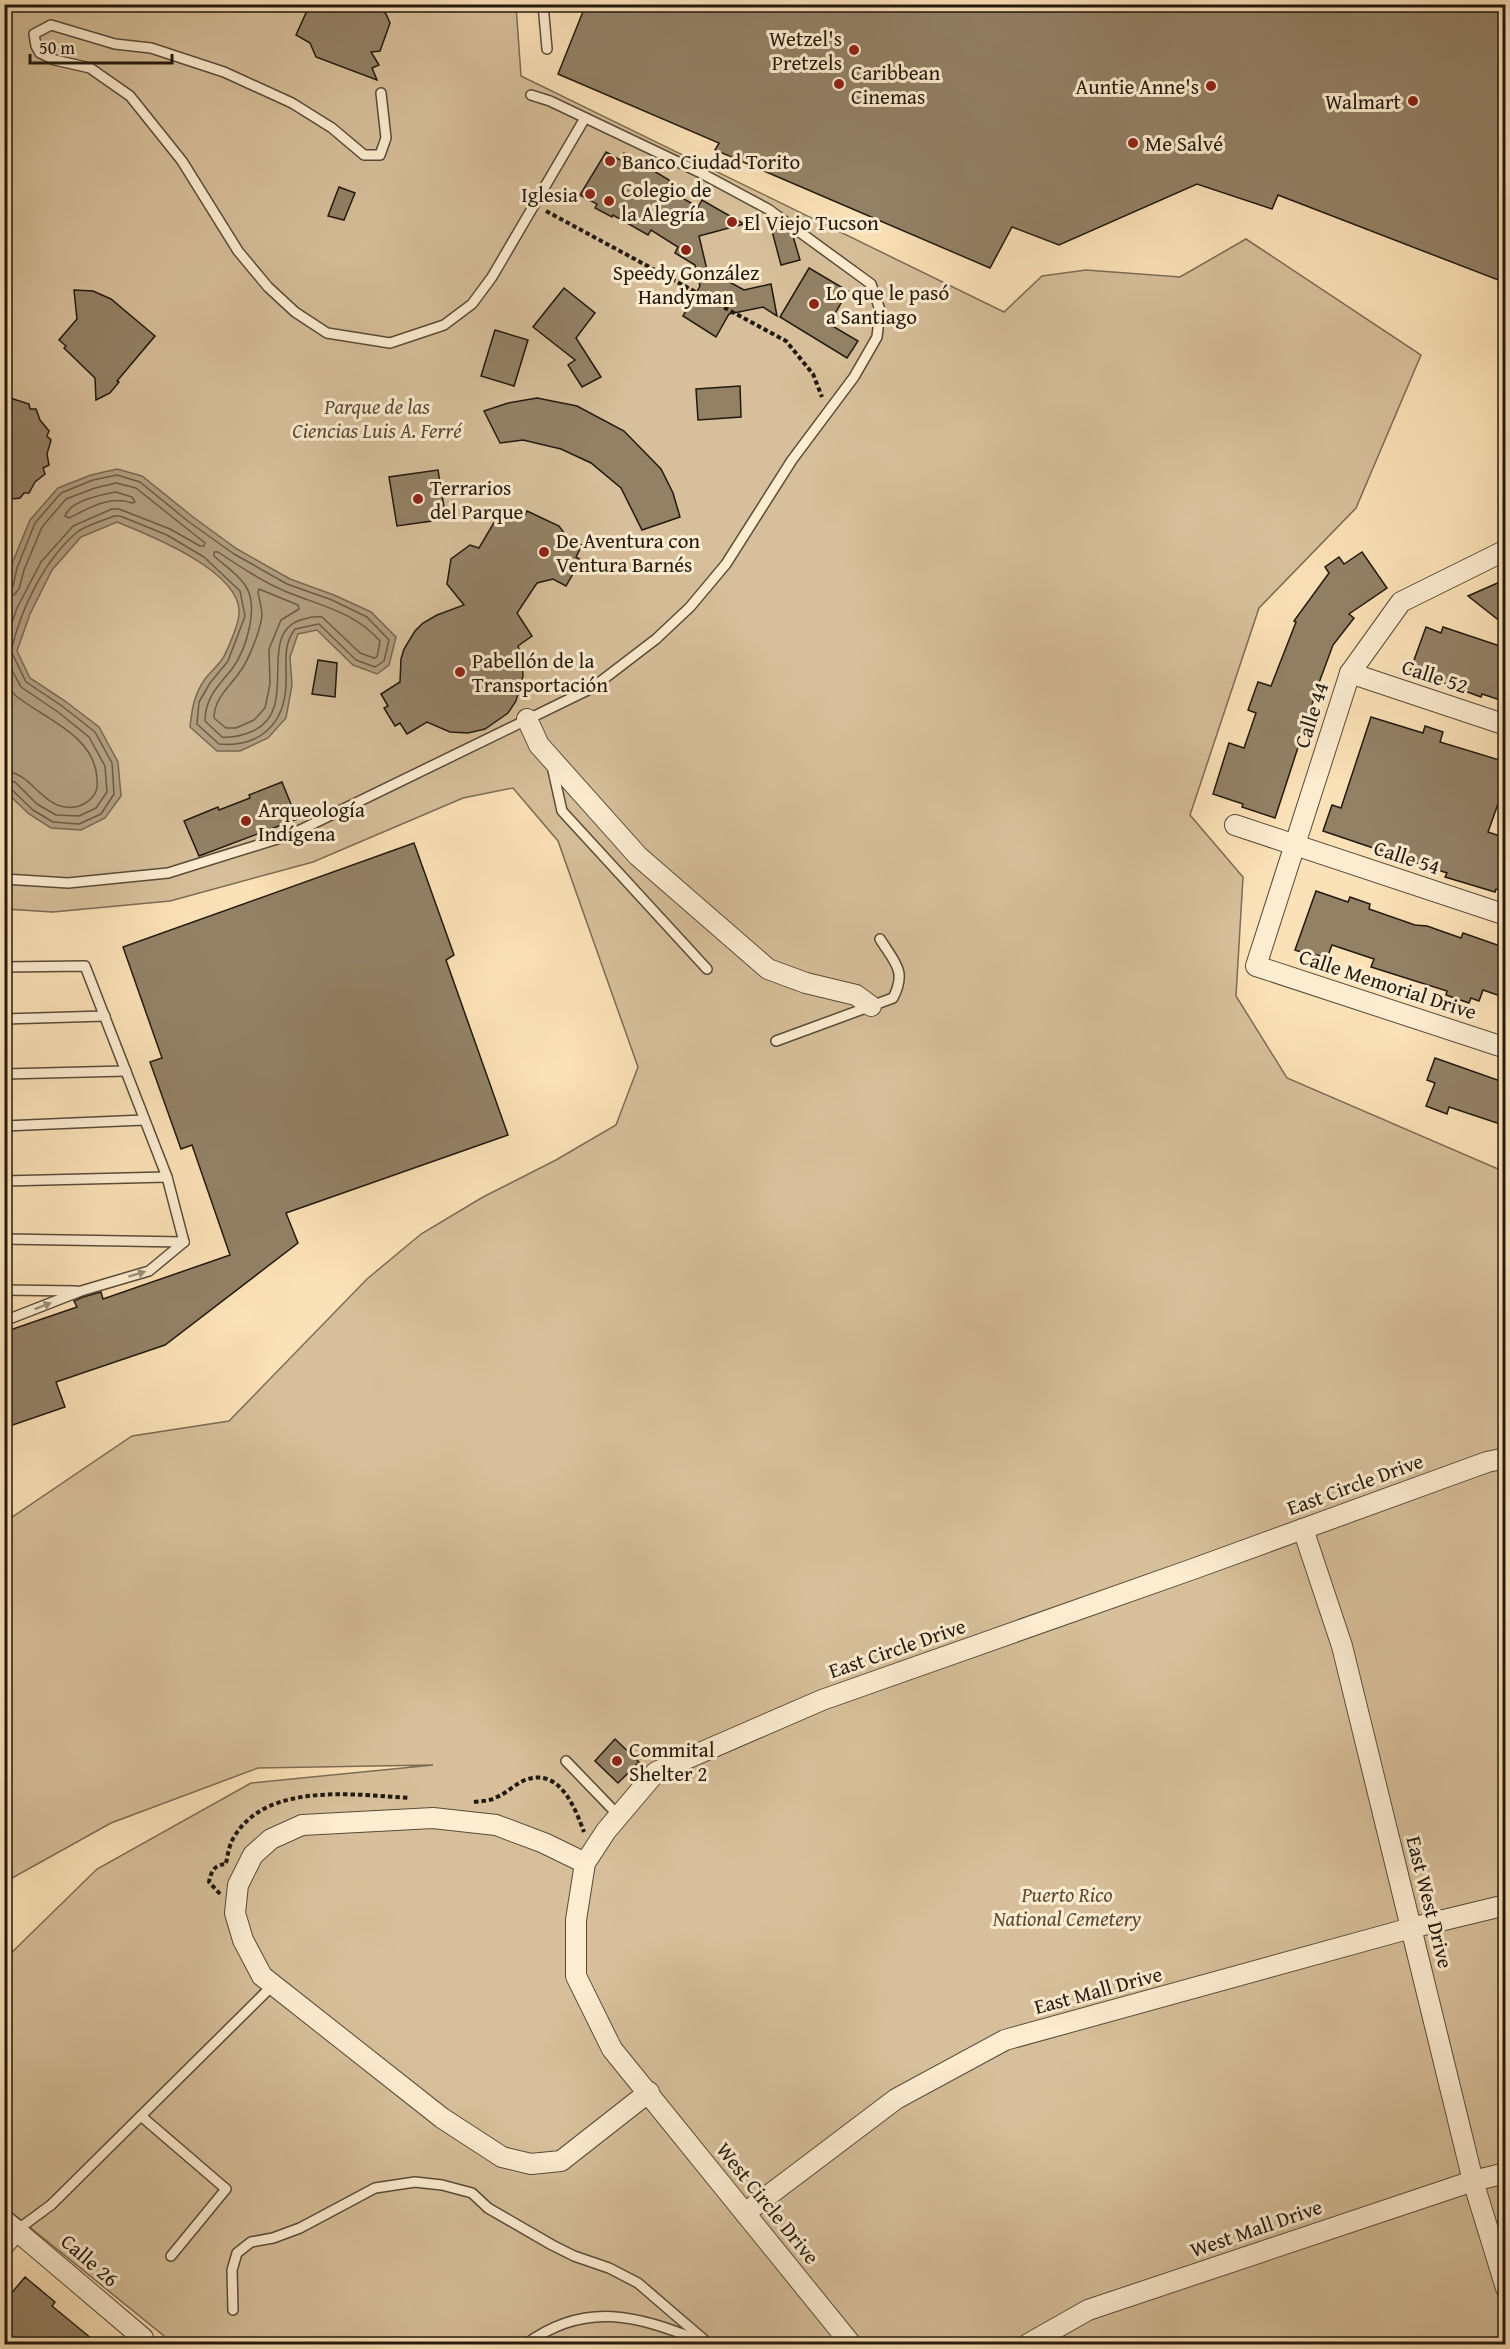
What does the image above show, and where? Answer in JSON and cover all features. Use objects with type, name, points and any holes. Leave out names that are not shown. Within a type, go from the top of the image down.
[{"type":"street","name":"Calle 44","points":[[1256,966],[1350,673],[1401,602],[1506,550]]},
{"type":"street","name":"Calle 52","points":[[1350,673],[1506,725]]},
{"type":"street","points":[[527,719],[539,745],[638,856],[768,969],[806,983],[856,995],[871,1006]]},
{"type":"street","name":"Calle 54","points":[[1235,825],[1506,915]]},
{"type":"street","name":"Calle Memorial Drive","points":[[1256,966],[1506,1048]]},
{"type":"street","name":"East Circle Drive","points":[[649,2092],[612,2049],[576,1976],[576,1920],[585,1863],[606,1831],[656,1772],[822,1700],[1487,1462],[1506,1458]]},
{"type":"street","name":"East West Drive","points":[[1303,1529],[1342,1646],[1473,2181],[1506,2288]]},
{"type":"street","points":[[585,1863],[544,1843],[496,1826],[434,1818],[302,1825],[271,1839],[253,1855],[238,1885],[235,1913],[243,1940],[262,1976],[442,2118],[502,2157],[531,2164],[561,2161],[649,2092]]},
{"type":"street","name":"East Mall Drive","points":[[745,2212],[896,2099],[1005,2040],[1411,1928],[1506,1905]]},
{"type":"street","name":"West Circle Drive","points":[[649,2092],[851,2344]]},
{"type":"street","name":"West Mall Drive","points":[[1028,2344],[1088,2310],[1473,2181],[1506,2173]]},
{"type":"street","points":[[4,2245],[11,2225]]},
{"type":"street","name":"Calle 26","points":[[11,2225],[143,2338]]},
{"type":"lane","points":[[543,4],[547,49]]},
{"type":"lane","points":[[381,93],[386,138],[380,155],[364,155],[332,128],[292,103],[224,72],[152,48],[115,44],[51,25],[34,34],[40,53],[55,60],[90,68],[130,96],[182,162],[238,251],[295,312],[327,333],[390,343],[444,325],[471,304],[492,277],[585,118]]},
{"type":"lane","points":[[4,879],[68,883],[168,873],[290,835],[592,688],[656,639],[690,607],[726,564],[792,460],[855,377],[877,337],[880,310],[871,284],[768,209],[700,173],[550,101],[531,95]]},
{"type":"lane","points":[[550,758],[562,811],[707,969]]},
{"type":"lane","points":[[776,1041],[893,998],[899,986],[900,970],[880,939]]},
{"type":"lane","points":[[4,967],[85,966],[167,1177],[184,1242]]},
{"type":"lane","points":[[4,1019],[105,1016]]},
{"type":"lane","points":[[4,1074],[126,1071]]},
{"type":"lane","points":[[4,1126],[144,1120]]},
{"type":"lane","points":[[4,1181],[167,1177]]},
{"type":"lane","points":[[4,1239],[184,1242]]},
{"type":"lane","points":[[4,1321],[81,1292],[149,1271],[184,1242]]},
{"type":"lane","points":[[4,1290],[81,1292]]},
{"type":"lane","points":[[566,1761],[619,1816]]},
{"type":"lane","points":[[11,2225],[51,2205],[274,1984]]},
{"type":"lane","points":[[141,2116],[226,2190],[171,2256]]},
{"type":"lane","points":[[233,2310],[232,2270],[237,2253],[251,2242],[273,2238],[300,2228],[375,2187],[416,2182],[442,2185],[472,2193],[488,2208],[552,2245],[574,2256],[609,2268],[638,2283],[709,2344]]},
{"type":"lane","points":[[526,2344],[544,2331],[566,2323],[597,2317],[632,2317],[709,2344]]},
{"type":"path","points":[[535,205],[786,341],[813,374],[827,413]]},
{"type":"green space","points":[[5,5],[516,5],[521,76],[1004,312],[1042,276],[1086,270],[1180,277],[1246,239],[1421,355],[1356,508],[1259,608],[1190,815],[1243,877],[1236,996],[1287,1078],[1505,1172],[1505,2344],[174,2344],[5,2207],[5,1959],[97,1869],[251,1783],[433,1765],[258,1768],[111,1823],[5,1882],[5,1522],[132,1436],[229,1421],[367,1279],[421,1234],[483,1197],[556,1160],[616,1125],[638,1067],[558,841],[513,788],[463,798],[313,862],[170,901],[53,912],[5,909]]},
{"type":"water","points":[[117,469],[142,476],[237,549],[290,579],[371,612],[396,637],[389,665],[377,674],[353,665],[317,630],[298,634],[290,657],[292,685],[286,718],[268,738],[240,751],[217,751],[190,727],[198,691],[223,658],[237,625],[239,615],[237,599],[227,584],[192,557],[117,522],[81,537],[52,570],[30,614],[17,651],[30,678],[99,727],[118,762],[121,796],[105,818],[81,830],[51,828],[29,814],[5,791],[5,597],[11,566],[30,520],[58,488],[91,475]]},
{"type":"building","points":[[310,4],[376,4],[386,14],[390,23],[380,51],[371,52],[379,65],[372,68],[377,80],[316,57],[310,43],[296,35]]},
{"type":"building","points":[[586,4],[1506,4],[1506,283],[1278,195],[1272,209],[1197,184],[1059,245],[1012,227],[990,268],[715,150],[719,143],[558,74]]},
{"type":"building","points":[[606,152],[620,160],[624,153],[669,180],[670,183],[666,189],[698,207],[702,200],[744,224],[699,236],[707,270],[744,290],[771,284],[777,316],[763,307],[729,314],[716,337],[683,316],[700,286],[695,265],[675,253],[678,247],[651,230],[648,235],[613,215],[612,217],[595,208],[597,204],[580,195]]},
{"type":"building","points":[[339,187],[355,193],[344,220],[328,216]]},
{"type":"building","points":[[783,228],[793,236],[800,260],[781,265],[772,231]]},
{"type":"building","name":"Lo que le pasó a Santiago","points":[[809,268],[848,291],[829,324],[858,341],[847,358],[780,317]]},
{"type":"building","points":[[564,288],[595,313],[576,338],[601,377],[582,387],[568,365],[575,360],[533,327]]},
{"type":"building","points":[[74,290],[93,291],[111,299],[155,336],[117,381],[119,382],[110,393],[96,400],[95,378],[64,348],[66,346],[59,340],[77,319]]},
{"type":"building","points":[[495,330],[528,340],[514,386],[481,376]]},
{"type":"building","points":[[740,386],[741,417],[698,420],[696,389]]},
{"type":"building","points":[[4,396],[29,404],[30,409],[36,409],[40,420],[49,431],[47,436],[51,440],[47,454],[49,465],[43,468],[45,474],[35,482],[29,493],[24,493],[20,498],[4,500]]},
{"type":"building","points":[[537,398],[577,406],[624,431],[661,469],[673,493],[680,517],[642,530],[621,488],[591,463],[561,449],[523,440],[500,443],[484,411],[508,403]]},
{"type":"building","points":[[438,470],[446,519],[397,526],[389,477]]},
{"type":"building","points":[[527,511],[559,526],[567,537],[582,545],[576,557],[581,560],[566,586],[553,579],[537,583],[517,613],[532,636],[518,646],[522,659],[523,676],[516,701],[508,713],[485,729],[468,733],[450,732],[427,722],[407,734],[400,723],[395,726],[384,708],[388,706],[381,694],[400,682],[401,659],[415,631],[437,615],[464,605],[447,584],[451,559],[470,545],[479,548],[499,514],[507,520],[512,512],[523,519]]},
{"type":"building","points":[[1362,552],[1387,588],[1349,614],[1354,618],[1333,645],[1275,818],[1213,794],[1229,743],[1244,748],[1256,713],[1248,710],[1258,682],[1271,686],[1296,622],[1294,621],[1329,573],[1325,567],[1339,557],[1344,564]]},
{"type":"building","points":[[1502,581],[1506,589],[1506,626],[1468,596]]},
{"type":"building","points":[[1426,627],[1441,633],[1443,627],[1506,648],[1506,702],[1482,694],[1481,697],[1410,671]]},
{"type":"building","points":[[318,660],[337,663],[335,697],[312,694]]},
{"type":"building","points":[[1371,717],[1423,733],[1425,726],[1443,732],[1440,742],[1506,762],[1506,806],[1498,804],[1488,832],[1506,838],[1506,891],[1496,889],[1495,892],[1445,877],[1447,873],[1323,831],[1332,805],[1341,808]]},
{"type":"building","points":[[282,782],[297,819],[199,856],[184,821],[218,807],[219,810],[250,798],[249,795]]},
{"type":"building","points":[[414,843],[454,955],[446,960],[508,1135],[286,1213],[298,1243],[165,1345],[56,1382],[65,1407],[4,1428],[4,1332],[77,1307],[74,1301],[83,1297],[101,1292],[103,1299],[230,1255],[192,1145],[181,1149],[150,1062],[162,1058],[123,947]]},
{"type":"building","points":[[1316,891],[1348,902],[1350,897],[1370,904],[1369,909],[1415,925],[1427,926],[1461,938],[1463,933],[1506,948],[1506,998],[1483,990],[1479,1001],[1471,998],[1469,1003],[1446,995],[1447,991],[1371,967],[1374,959],[1332,945],[1327,958],[1295,950]]},
{"type":"building","points":[[1435,1058],[1506,1083],[1506,1126],[1449,1107],[1447,1114],[1426,1106],[1435,1083],[1427,1080]]},
{"type":"building","name":"Commital Shelter 2","points":[[615,1739],[639,1762],[618,1783],[595,1761]]},
{"type":"building","points":[[25,2277],[55,2302],[52,2306],[98,2344],[22,2344],[7,2331],[12,2325],[4,2319],[4,2302]]},
{"type":"place","name":"Wetzel's Pretzels","points":[[854,50]]},
{"type":"place","name":"Caribbean Cinemas","points":[[839,84]]},
{"type":"place","name":"Auntie Anne's","points":[[1211,86]]},
{"type":"place","name":"Walmart","points":[[1413,101]]},
{"type":"place","name":"Me Salvé","points":[[1133,143]]},
{"type":"place","name":"Banco Ciudad Torito","points":[[610,161]]},
{"type":"place","name":"Iglesia","points":[[590,194]]},
{"type":"place","name":"Colegio de la Alegría","points":[[609,201]]},
{"type":"place","name":"El Viejo Tucson","points":[[732,222]]},
{"type":"place","name":"Speedy González Handyman","points":[[686,250]]},
{"type":"place","name":"Lo que le pasó a Santiago","points":[[814,304]]},
{"type":"place","name":"Terrarios del Parque","points":[[418,499]]},
{"type":"place","name":"De Aventura con Ventura Barnés","points":[[544,552]]},
{"type":"place","name":"Pabellón de la Transportación","points":[[460,672]]},
{"type":"place","name":"Arqueología Indígena","points":[[246,821]]},
{"type":"place","name":"Commital Shelter 2","points":[[617,1761]]},
{"type":"park label","name":"Parque de las Ciencias Luis A. Ferré","points":[[377,418]]},
{"type":"park label","name":"Puerto Rico National Cemetery","points":[[1067,1906]]}]
